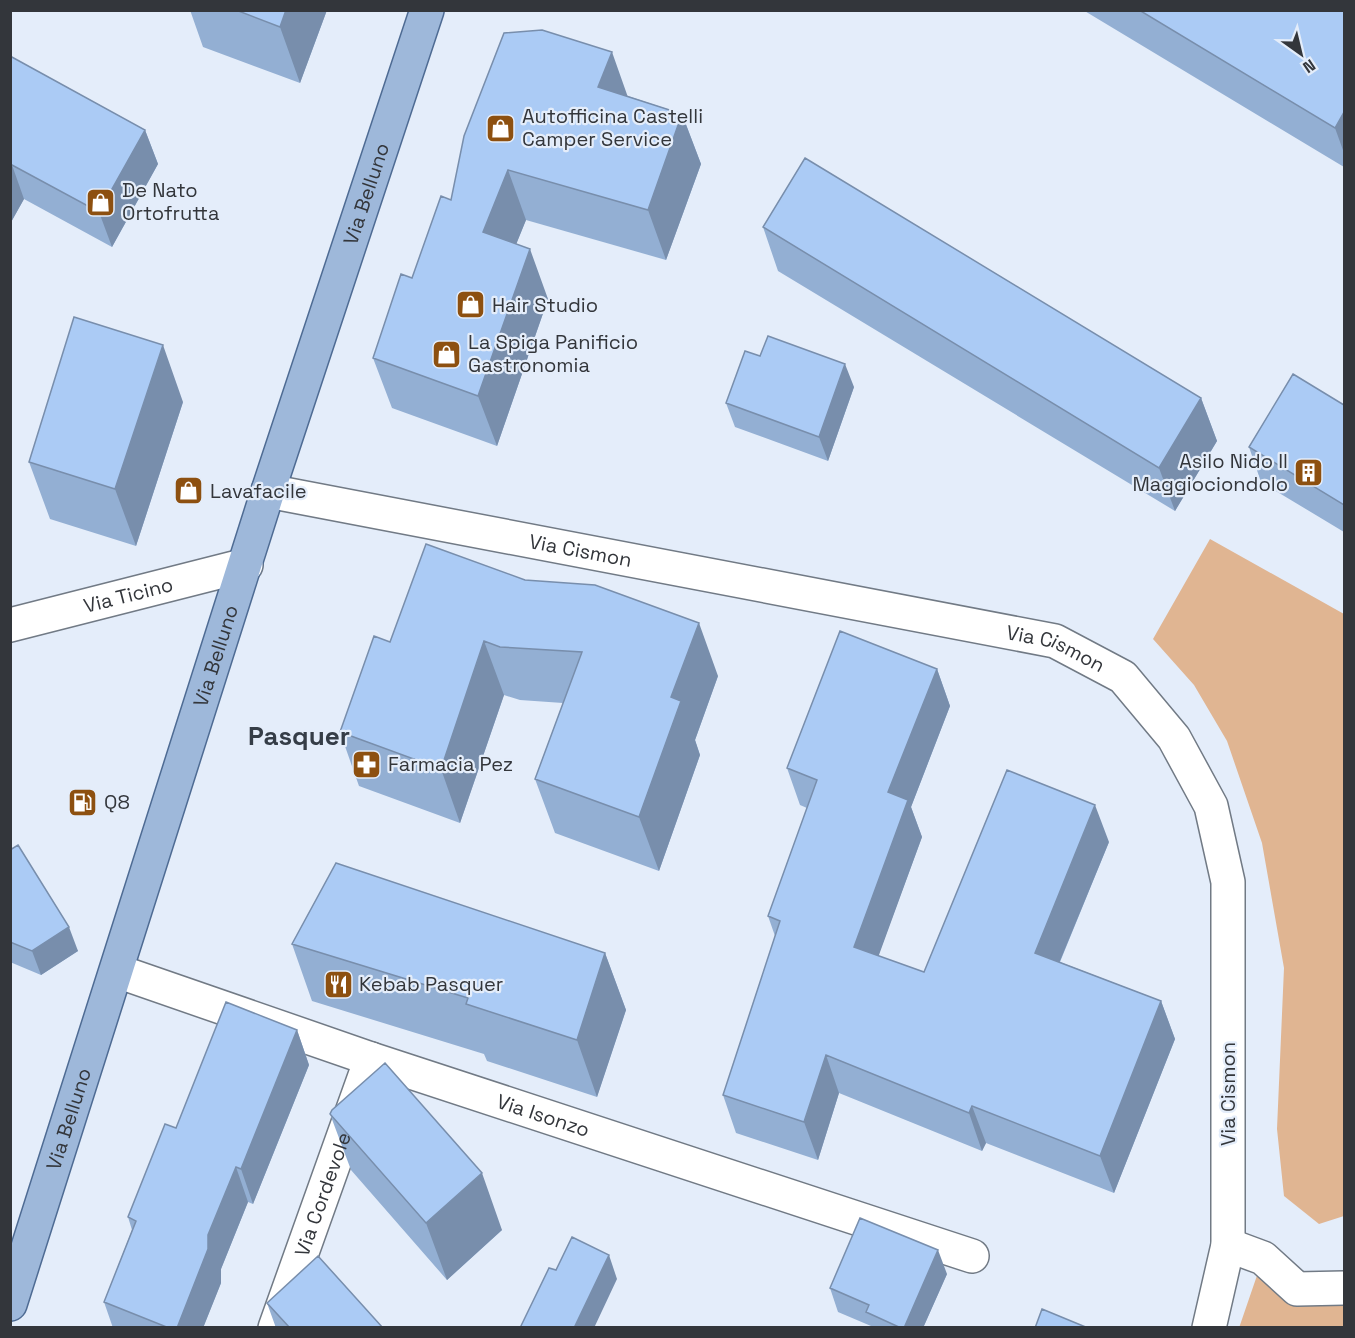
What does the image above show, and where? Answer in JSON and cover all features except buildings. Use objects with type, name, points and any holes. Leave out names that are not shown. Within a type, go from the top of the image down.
[{"type":"main road","name":"Via Belluno","points":[[10,1304],[268,491],[427,10]]},
{"type":"street","name":"Via Cismon","points":[[268,491],[1055,641],[1123,677],[1174,738],[1211,806],[1228,882],[1228,1245],[1209,1328]]},
{"type":"street","name":"Via Ticino","points":[[10,625],[246,565]]},
{"type":"street","name":"Via Isonzo","points":[[117,971],[371,1059],[972,1256]]},
{"type":"street","name":"Via Cordevole","points":[[275,1328],[371,1059]]},
{"type":"street","points":[[1228,1245],[1263,1258],[1298,1289],[1344,1288]]},
{"type":"shaded area","points":[[1210,539],[1344,614],[1344,1216],[1319,1224],[1284,1196],[1277,1129],[1284,968],[1262,843],[1227,741],[1194,685],[1153,639]]},
{"type":"shaded area","points":[[1263,1258],[1344,1288],[1344,1327],[1239,1328]]},
{"type":"place","name":"Autofficina Castelli Camper Service","points":[[501,128]]},
{"type":"place","name":"De Nato Ortofrutta","points":[[101,202]]},
{"type":"place","name":"Hair Studio","points":[[471,305]]},
{"type":"place","name":"La Spiga Panificio Gastronomia","points":[[447,354]]},
{"type":"place","name":"Asilo Nido Il Maggiociondolo","points":[[1309,473]]},
{"type":"place","name":"Lavafacile","points":[[189,491]]},
{"type":"place","name":"Farmacia Pez","points":[[367,764]]},
{"type":"place","name":"Q8","points":[[83,802]]},
{"type":"place","name":"Kebab Pasquer","points":[[338,984]]},
{"type":"district","name":"Pasquer","points":[[299,736]]}]
